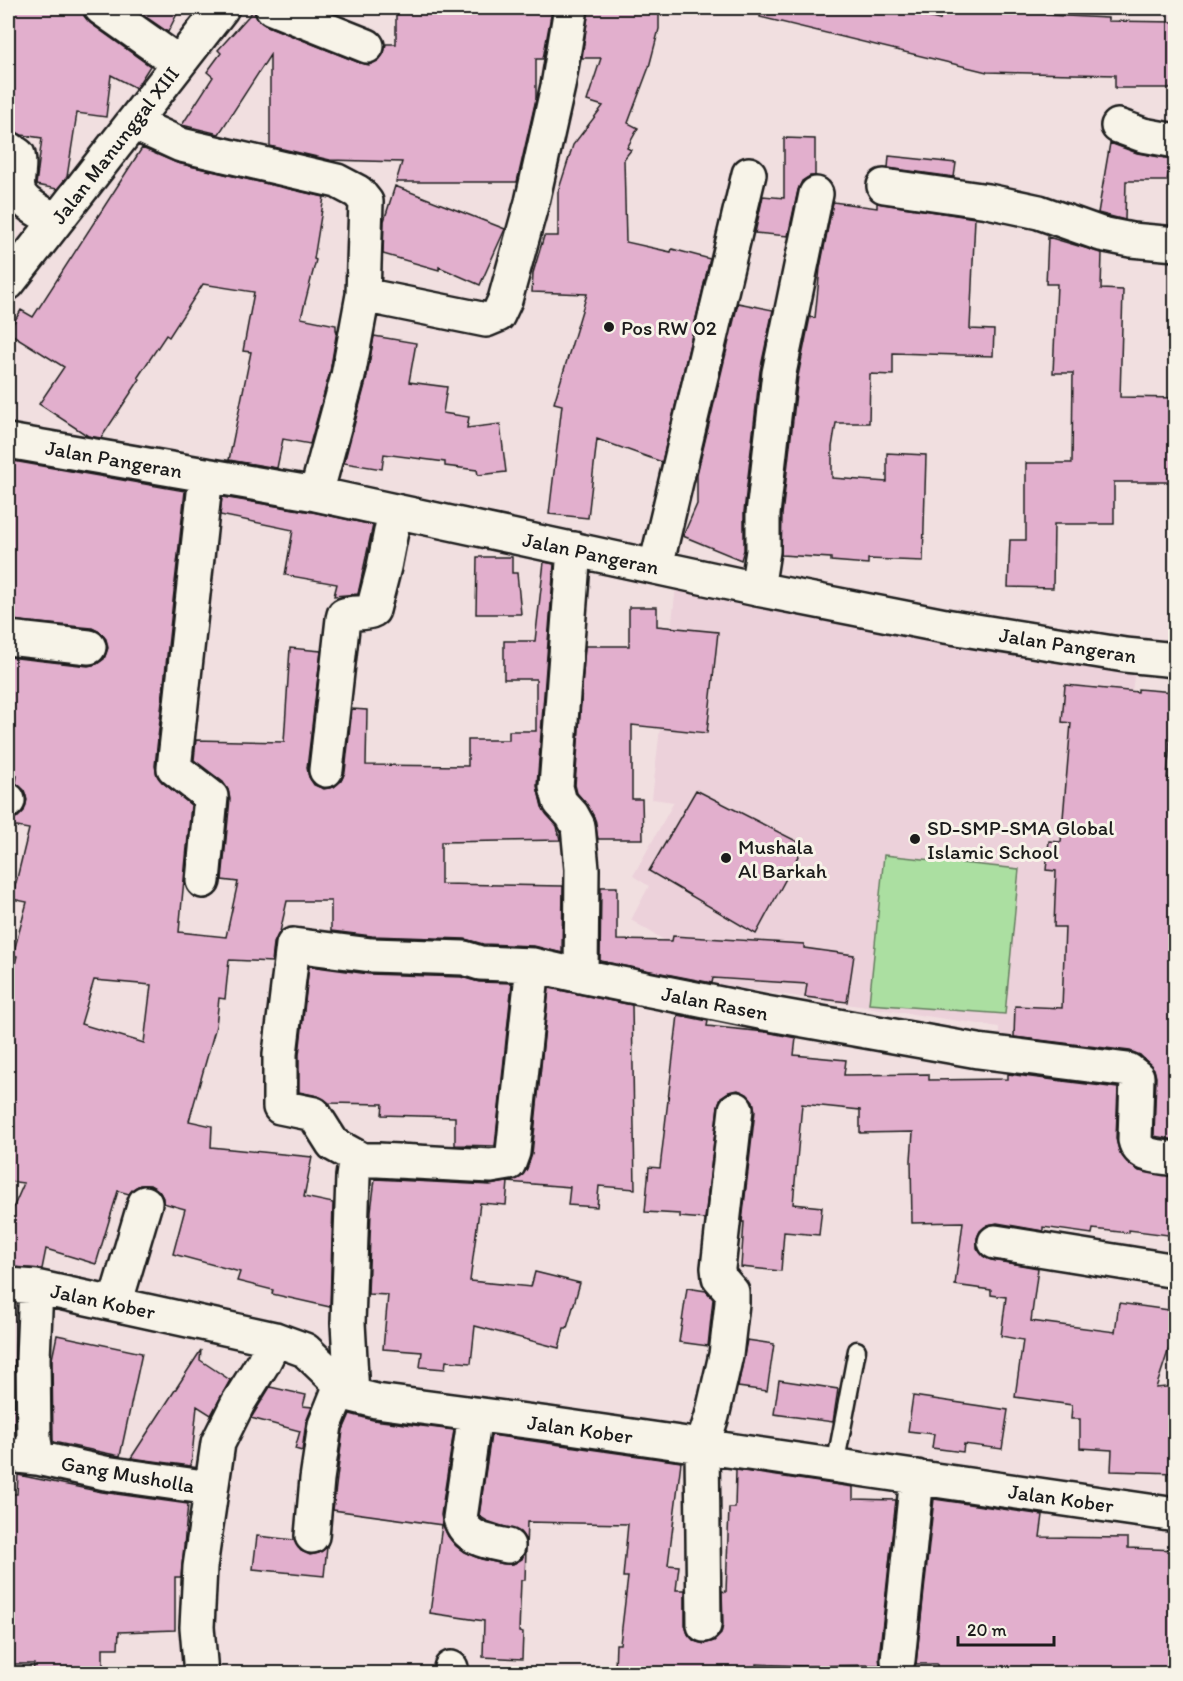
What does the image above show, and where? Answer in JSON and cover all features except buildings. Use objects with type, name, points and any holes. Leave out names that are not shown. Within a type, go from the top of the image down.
[{"type":"street","points":[[101,8],[179,63]]},
{"type":"street","name":"Jalan Manunggal XIII","points":[[8,283],[222,8]]},
{"type":"street","points":[[272,8],[367,46]]},
{"type":"street","points":[[363,296],[486,320],[498,315],[505,300],[532,202],[558,86],[571,8]]},
{"type":"street","points":[[133,123],[181,145],[337,181],[358,192],[366,202],[363,296],[348,375],[316,494]]},
{"type":"street","points":[[1118,126],[1143,135],[1176,141]]},
{"type":"street","points":[[8,148],[18,155],[20,163],[18,191],[24,200],[56,221]]},
{"type":"street","points":[[657,566],[749,174]]},
{"type":"street","points":[[884,186],[988,201],[1039,212],[1101,234],[1176,244]]},
{"type":"street","points":[[757,589],[763,551],[764,514],[779,373],[816,194]]},
{"type":"street","name":"Jalan Pangeran","points":[[8,441],[316,494],[757,589],[945,626],[1125,655],[1176,660]]},
{"type":"street","points":[[203,881],[210,797],[174,768],[206,475]]},
{"type":"street","points":[[326,770],[344,615],[369,613],[373,610],[395,512]]},
{"type":"street","points":[[574,549],[556,787],[560,802],[578,826],[582,869],[581,976]]},
{"type":"street","points":[[8,638],[89,647]]},
{"type":"street","name":"Jalan Rasen","points":[[362,1160],[333,1144],[314,1114],[280,1107],[280,1054],[293,945],[380,956],[464,958],[480,963],[533,964],[581,976],[765,1013],[978,1052],[1128,1070],[1137,1077],[1136,1146],[1144,1153],[1176,1159]]},
{"type":"street","points":[[312,1536],[325,1425],[346,1390],[348,1275],[353,1177],[356,1163],[362,1160],[492,1166],[509,1163],[513,1152],[533,964]]},
{"type":"street","points":[[704,1625],[702,1447],[712,1416],[726,1355],[732,1303],[732,1292],[719,1277],[718,1268],[736,1109]]},
{"type":"street","points":[[115,1304],[145,1203]]},
{"type":"street","points":[[995,1242],[1176,1270]]},
{"type":"street","name":"Jalan Kober","points":[[22,1286],[275,1339],[305,1350],[346,1390],[375,1401],[1176,1515]]},
{"type":"street","name":"Gang Musholla","points":[[22,1286],[33,1358],[34,1440],[22,1456],[105,1473],[210,1488]]},
{"type":"street","name":"Gang Musholla","points":[[201,1674],[197,1627],[200,1567],[218,1443],[275,1339]]},
{"type":"street","points":[[475,1414],[460,1518],[462,1527],[484,1541],[508,1546]]},
{"type":"street","points":[[898,1660],[917,1477]]},
{"type":"lane","points":[[835,1466],[857,1350]]},
{"type":"shaded area","name":"SD-SMP-SMA Global Islamic School","points":[[676,586],[1135,669],[1121,772],[1175,774],[1175,1057],[999,1048],[999,1027],[666,977],[664,940],[631,920],[649,886],[633,876],[674,802],[652,799]]},
{"type":"green space","points":[[884,855],[1019,869],[1005,1014],[869,1004]]},
{"type":"place","name":"Pos RW 02","points":[[609,327]]},
{"type":"place","name":"SD-SMP-SMA Global Islamic School","points":[[915,839]]},
{"type":"place","name":"Mushala Al Barkah","points":[[726,858]]}]
